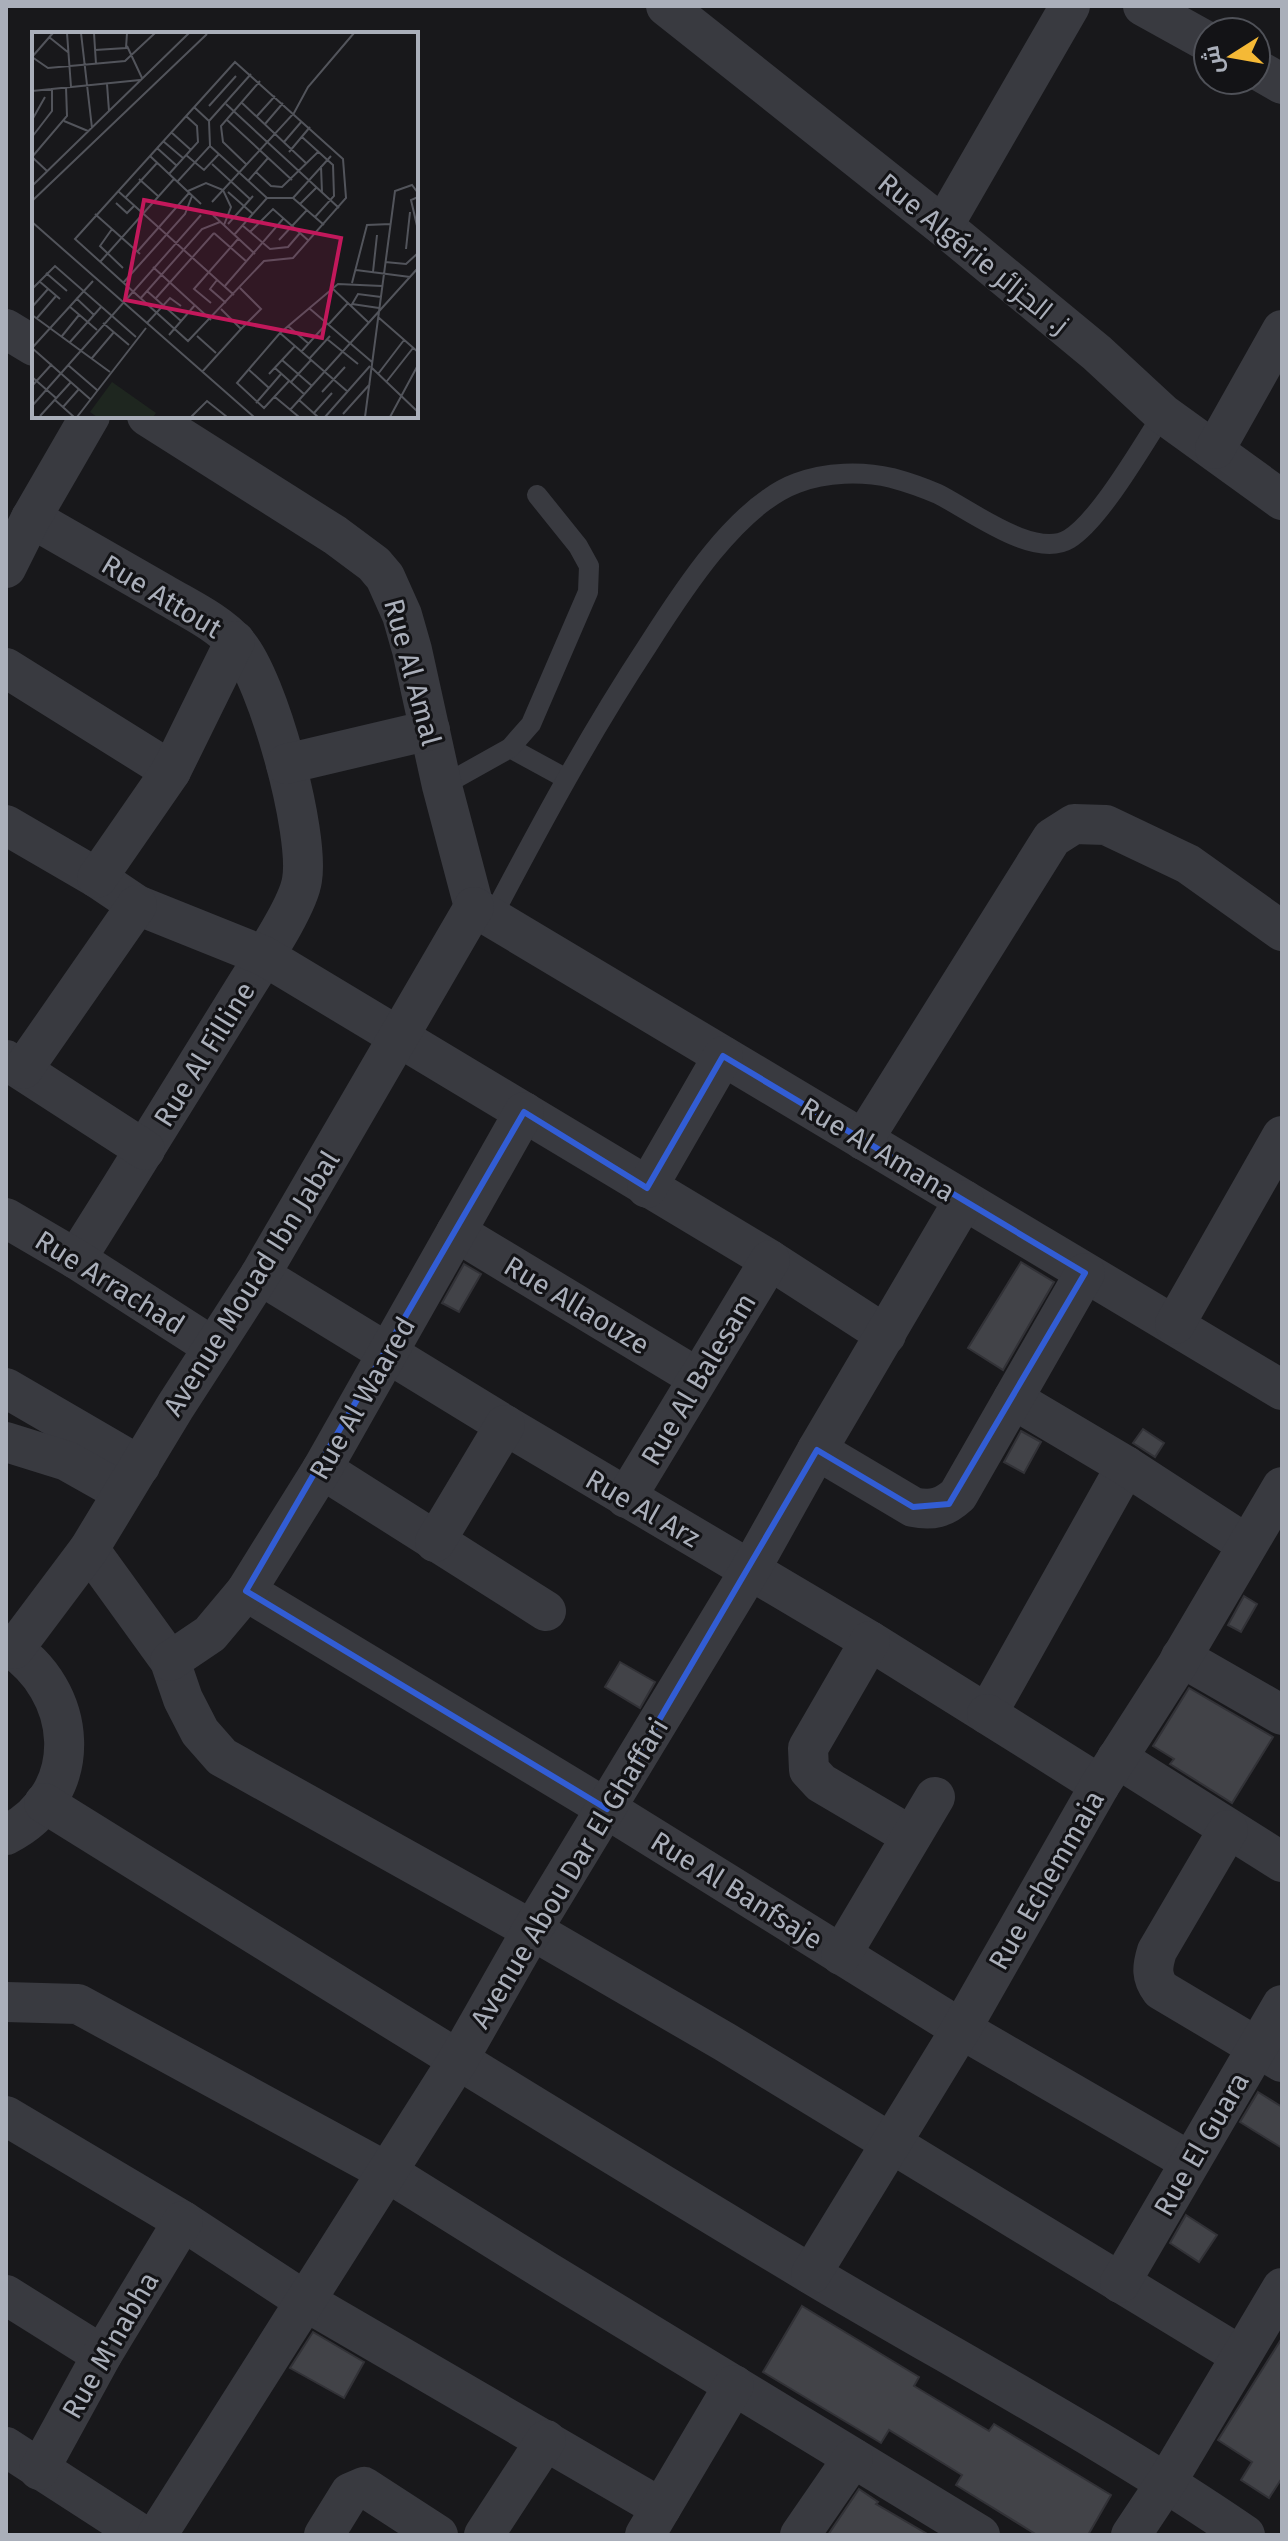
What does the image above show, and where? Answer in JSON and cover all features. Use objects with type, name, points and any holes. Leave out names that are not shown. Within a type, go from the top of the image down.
[{"type":"street","name":"Rue Algérie ز. الجزائر","points":[[666,6],[943,226],[1097,353],[1163,414],[1282,500]]},
{"type":"street","points":[[943,226],[1070,6]]},
{"type":"street","points":[[1143,6],[1192,33]]},
{"type":"street","points":[[6,329],[32,345]]},
{"type":"street","points":[[1215,449],[1282,330]]},
{"type":"street","points":[[6,568],[89,418]]},
{"type":"street","name":"Rue Al Amal","points":[[150,418],[335,535],[374,564],[385,577],[402,615],[442,786],[483,912]]},
{"type":"street","name":"Rue Attout","points":[[31,518],[199,615],[235,641],[252,662],[265,692],[286,764],[301,839]]},
{"type":"street","points":[[97,878],[171,771],[235,641]]},
{"type":"street","points":[[6,668],[171,771]]},
{"type":"street","points":[[286,764],[430,730]]},
{"type":"street","points":[[863,1140],[1052,838],[1074,824],[1106,825],[1188,864],[1282,931]]},
{"type":"street","points":[[9,832],[97,878],[137,905],[264,956],[770,1260],[886,1335]]},
{"type":"street","name":"Rue Al Filline","points":[[76,1259],[264,956],[300,890],[303,865],[301,839]]},
{"type":"street","points":[[137,905],[14,1065],[145,1150]]},
{"type":"street","name":"Avenue Mouad Ibn Jabal","points":[[10,1647],[89,1549],[260,1275],[398,1037],[483,912]]},
{"type":"street","name":"Rue Al Amana","points":[[483,912],[1282,1390]]},
{"type":"street","points":[[647,1188],[723,1056]]},
{"type":"street","name":"Rue Al Waared","points":[[170,1661],[210,1634],[246,1591],[322,1469],[524,1112]]},
{"type":"street","points":[[1175,1324],[1282,1136]]},
{"type":"street","name":"Avenue Abou Dar El Ghaffari","points":[[157,2535],[458,2060],[532,1930],[750,1570],[964,1200]]},
{"type":"street","name":"Rue Arrachad","points":[[6,1218],[213,1347]]},
{"type":"street","name":"Rue Allaouze","points":[[456,1232],[698,1378]]},
{"type":"street","name":"Rue Al Balesam","points":[[626,1498],[770,1260]]},
{"type":"street","points":[[817,1450],[913,1507],[927,1510],[949,1504],[958,1495],[1085,1273]]},
{"type":"street","name":"Rue Al Arz","points":[[260,1275],[987,1714],[1228,1830],[1282,1862]]},
{"type":"street","points":[[6,1388],[131,1479]]},
{"type":"street","points":[[1013,1399],[1126,1466],[1246,1544]]},
{"type":"street","points":[[435,1542],[505,1425]]},
{"type":"street","points":[[6,1442],[131,1479]]},
{"type":"street","points":[[987,1714],[1126,1466]]},
{"type":"street","points":[[322,1469],[546,1611]]},
{"type":"street","name":"Rue Echemmaia","points":[[811,2274],[892,2145],[1108,1772],[1282,1487]]},
{"type":"street","points":[[89,1549],[170,1661],[183,1699],[200,1732],[222,1757],[725,2042],[1241,2356]]},
{"type":"street","name":"Rue Al Banfsaje","points":[[246,1591],[607,1809],[961,2029],[1189,2161]]},
{"type":"street","points":[[870,1641],[808,1748],[809,1770],[821,1783],[911,1836]]},
{"type":"street","points":[[6,1835],[26,1822],[44,1803],[57,1780],[65,1746],[63,1719],[55,1694],[35,1666],[10,1647]]},
{"type":"street","points":[[1181,1657],[1282,1715]]},
{"type":"street","points":[[841,1955],[935,1797]]},
{"type":"street","points":[[44,1803],[811,2274],[1167,2481],[1245,2535]]},
{"type":"street","points":[[1228,1830],[1157,1951],[1153,1980],[1161,1990],[1270,2055]]},
{"type":"street","points":[[6,2002],[78,2004],[387,2172],[980,2535]]},
{"type":"street","name":"Rue El Guara","points":[[1120,2283],[1189,2161],[1270,2055],[1282,2005]]},
{"type":"street","points":[[6,2116],[183,2221],[305,2301],[546,2440],[653,2522],[734,2385]]},
{"type":"street","name":"Rue M'nabha","points":[[39,2470],[102,2355],[183,2221]]},
{"type":"street","points":[[1131,2535],[1167,2481],[1282,2289]]},
{"type":"street","points":[[6,2295],[102,2355]]},
{"type":"street","points":[[484,2535],[546,2440]]},
{"type":"street","points":[[6,2447],[142,2535]]},
{"type":"street","points":[[800,2535],[853,2458]]},
{"type":"street","points":[[324,2535],[350,2493],[364,2487],[438,2535]]},
{"type":"lane","points":[[483,912],[608,706],[681,593],[754,508],[796,483],[843,473],[891,478],[935,493],[1022,539],[1048,545],[1067,541],[1097,512],[1163,414]]},
{"type":"lane","points":[[442,786],[510,748],[531,724],[588,592],[589,566],[578,546],[537,495]]},
{"type":"lane","points":[[510,748],[565,778]]},
{"type":"highlighted area","points":[[723,1056],[1085,1273],[949,1504],[913,1507],[817,1450],[607,1809],[246,1591],[524,1112],[647,1188]]},
{"type":"building","points":[[1021,1262],[1054,1282],[1003,1370],[968,1348]]},
{"type":"building","points":[[464,1264],[481,1274],[459,1312],[442,1303]]},
{"type":"building","points":[[1143,1429],[1164,1443],[1155,1457],[1133,1443]]},
{"type":"building","points":[[1021,1431],[1041,1442],[1024,1473],[1004,1462]]},
{"type":"building","points":[[1244,1596],[1257,1604],[1241,1632],[1228,1625]]},
{"type":"building","points":[[620,1662],[655,1682],[640,1708],[605,1687]]},
{"type":"building","points":[[1189,1688],[1273,1737],[1232,1803],[1170,1764],[1174,1759],[1153,1746]]},
{"type":"building","points":[[1258,2092],[1282,2107],[1282,2148],[1240,2122]]},
{"type":"building","points":[[1186,2215],[1217,2235],[1199,2262],[1170,2243]]},
{"type":"building","points":[[802,2306],[919,2377],[914,2386],[989,2431],[994,2424],[1111,2495],[1088,2535],[1037,2535],[956,2485],[962,2475],[889,2430],[881,2443],[763,2372]]},
{"type":"building","points":[[313,2332],[364,2362],[344,2398],[290,2368]]},
{"type":"building","points":[[1282,2338],[1282,2478],[1269,2498],[1241,2480],[1252,2462],[1218,2440]]},
{"type":"building","points":[[859,2489],[878,2502],[876,2504],[929,2535],[828,2535]]}]
